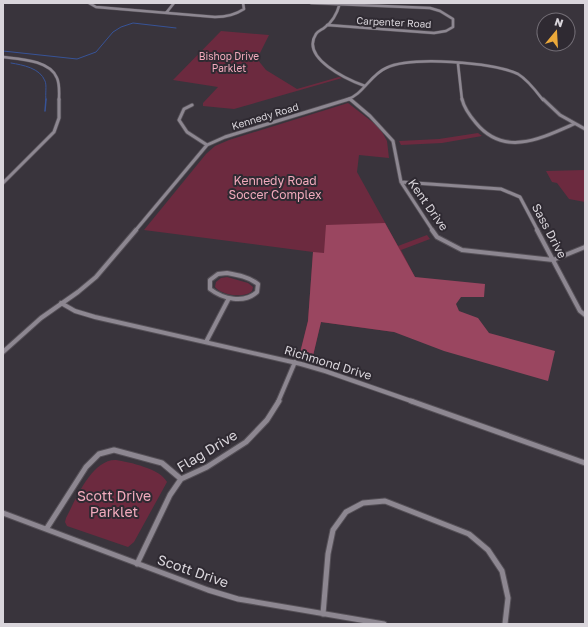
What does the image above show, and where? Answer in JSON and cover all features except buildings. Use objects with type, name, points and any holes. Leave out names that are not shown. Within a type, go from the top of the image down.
[{"type":"street","points":[[89,3],[96,7],[104,8],[226,17],[244,9],[243,3]]},
{"type":"street","points":[[166,13],[174,3]]},
{"type":"street","points":[[312,3],[340,4],[334,20],[317,33],[314,39],[314,51],[318,58],[326,65],[365,86]]},
{"type":"street","name":"Carpenter Road","points":[[327,25],[434,33],[446,31],[453,27],[453,19],[448,14],[430,8],[340,4]]},
{"type":"street","points":[[3,57],[30,60],[41,64],[53,72],[57,77],[59,86],[59,118],[54,132],[3,183]]},
{"type":"street","name":"Kennedy Road","points":[[3,352],[25,331],[96,277],[208,145],[225,137],[350,99],[380,71],[390,66],[412,62],[458,64],[498,68],[519,75],[548,105],[574,124],[585,129]]},
{"type":"street","points":[[458,64],[462,103],[480,131],[489,136],[506,142],[524,143],[544,138],[574,124]]},
{"type":"street","name":"Kent Drive","points":[[350,99],[370,116],[392,141],[401,182],[437,237],[462,250],[552,260],[585,247]]},
{"type":"street","points":[[192,105],[184,109],[179,120],[187,132],[208,145]]},
{"type":"street","name":"Sass Drive","points":[[401,182],[501,189],[520,197],[580,311],[585,315]]},
{"type":"street","points":[[224,274],[242,276],[254,280],[258,284],[257,292],[250,298],[244,300],[229,298],[215,293],[210,289],[210,280],[215,276],[224,274]]},
{"type":"street","points":[[206,342],[229,298]]},
{"type":"street","name":"Richmond Drive","points":[[61,303],[67,308],[294,362],[369,386],[585,463]]},
{"type":"street","name":"Flag Drive","points":[[137,564],[170,495],[181,479],[207,467],[246,442],[267,420],[280,400],[294,362]]},
{"type":"street","points":[[47,528],[86,467],[99,454],[114,450],[162,463],[181,479]]},
{"type":"street","points":[[323,614],[328,554],[333,530],[346,512],[363,503],[385,500],[469,534],[488,550],[502,571],[508,598],[505,624]]},
{"type":"street","name":"Scott Drive","points":[[3,513],[47,528],[137,564],[208,590],[238,599],[384,624]]},
{"type":"green space","name":"Bishop Drive Parklet","points":[[221,31],[269,35],[257,59],[266,70],[297,89],[339,77],[342,78],[234,109],[203,106],[203,103],[218,87],[173,80]]},
{"type":"green space","name":"Kennedy Road Soccer Complex","points":[[348,103],[375,124],[381,130],[387,141],[389,158],[359,155],[357,172],[398,246],[427,235],[430,239],[401,250],[415,277],[394,332],[321,322],[312,360],[299,357],[308,321],[313,252],[144,230],[206,154],[215,146],[229,140]]},
{"type":"green space","points":[[478,133],[482,136],[442,143],[401,145],[399,141],[439,139]]},
{"type":"green space","points":[[585,170],[585,202],[569,199],[557,183],[552,182],[546,171]]},
{"type":"green space","points":[[227,277],[248,283],[253,287],[252,291],[244,295],[233,295],[218,290],[215,287],[216,282],[221,278]]},
{"type":"green space","name":"Scott Drive Parklet","points":[[116,460],[136,464],[152,470],[164,477],[167,482],[134,542],[128,547],[67,526],[65,522],[80,491],[92,473],[107,461]]},
{"type":"shaded area","points":[[385,223],[415,277],[485,284],[484,297],[461,297],[456,304],[459,311],[478,318],[489,333],[555,351],[548,381],[444,351],[394,332],[321,322],[312,360],[299,357],[308,321],[313,252],[324,253],[326,225]]},
{"type":"waterway","points":[[3,51],[77,59],[96,52],[113,32],[121,27],[133,23],[176,28]]},
{"type":"waterway","points":[[11,63],[31,68],[43,77],[46,83],[46,99]]},
{"type":"waterway","points":[[45,111],[46,99]]}]
